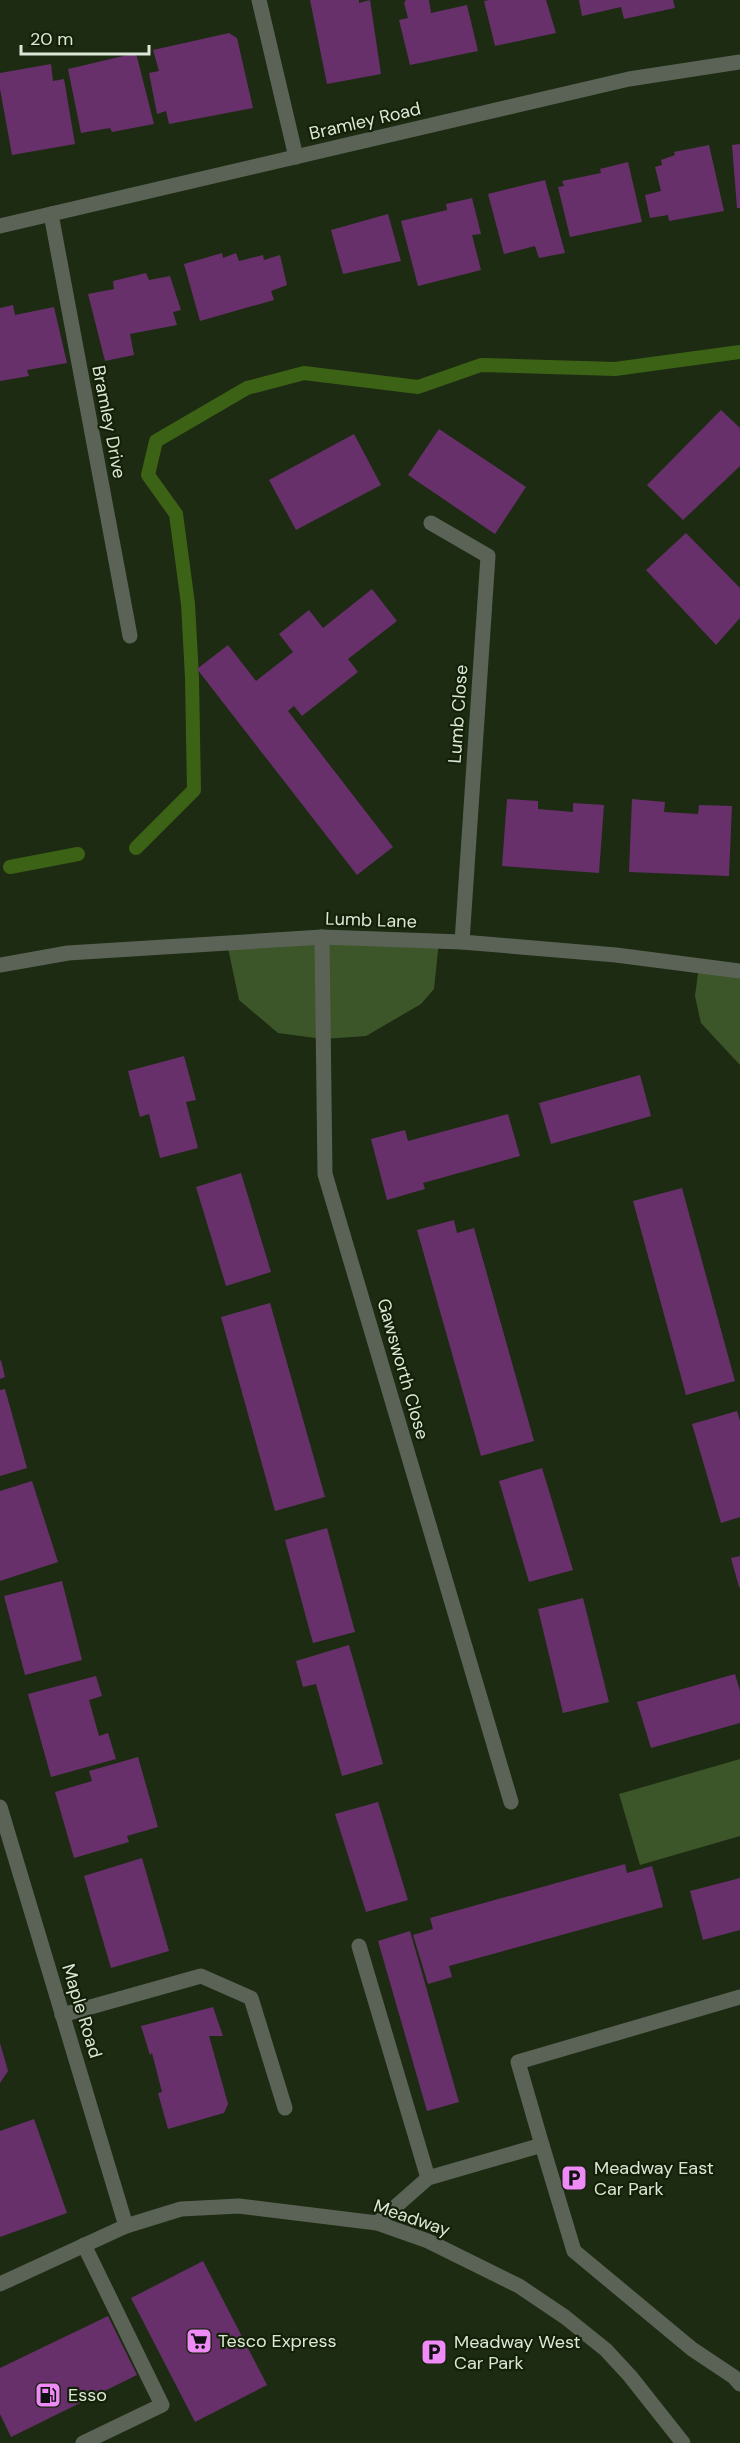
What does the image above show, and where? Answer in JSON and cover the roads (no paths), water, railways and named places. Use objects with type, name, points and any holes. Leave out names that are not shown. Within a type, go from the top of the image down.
[{"type":"street","points":[[259,0],[296,157]]},
{"type":"street","name":"Bramley Road","points":[[0,226],[629,80],[740,62]]},
{"type":"street","name":"Bramley Drive","points":[[51,214],[130,636]]},
{"type":"street","name":"Lumb Close","points":[[431,523],[488,556],[462,942]]},
{"type":"street","name":"Lumb Lane","points":[[0,965],[68,953],[322,937],[462,942],[616,955],[740,971]]},
{"type":"street","name":"Gawsworth Close","points":[[322,937],[325,1174],[511,1802]]},
{"type":"street","name":"Maple Road","points":[[0,1807],[126,2226]]},
{"type":"street","points":[[359,1946],[428,2178]]},
{"type":"street","points":[[62,2015],[201,1976],[251,1998],[285,2108]]},
{"type":"street","points":[[740,1997],[518,2062],[574,2251],[692,2349],[734,2377],[740,2384]]},
{"type":"street","points":[[377,2223],[428,2178],[542,2145]]},
{"type":"street","name":"Meadway","points":[[0,2284],[126,2226],[181,2209],[239,2206],[377,2223],[428,2241],[519,2286],[565,2317],[606,2350],[630,2376],[683,2443]]},
{"type":"street","points":[[83,2443],[162,2405],[84,2245]]},
{"type":"waterway","points":[[136,848],[194,790],[188,604],[176,514],[148,475],[156,441],[247,388],[304,373],[418,387],[481,365],[615,369],[740,352]]},
{"type":"waterway","points":[[10,867],[78,854]]},
{"type":"place","name":"Meadway East Car Park","points":[[574,2178]]},
{"type":"place","name":"Tesco Express","points":[[199,2341]]},
{"type":"place","name":"Meadway West Car Park","points":[[434,2352]]},
{"type":"place","name":"Esso","points":[[48,2395]]}]
